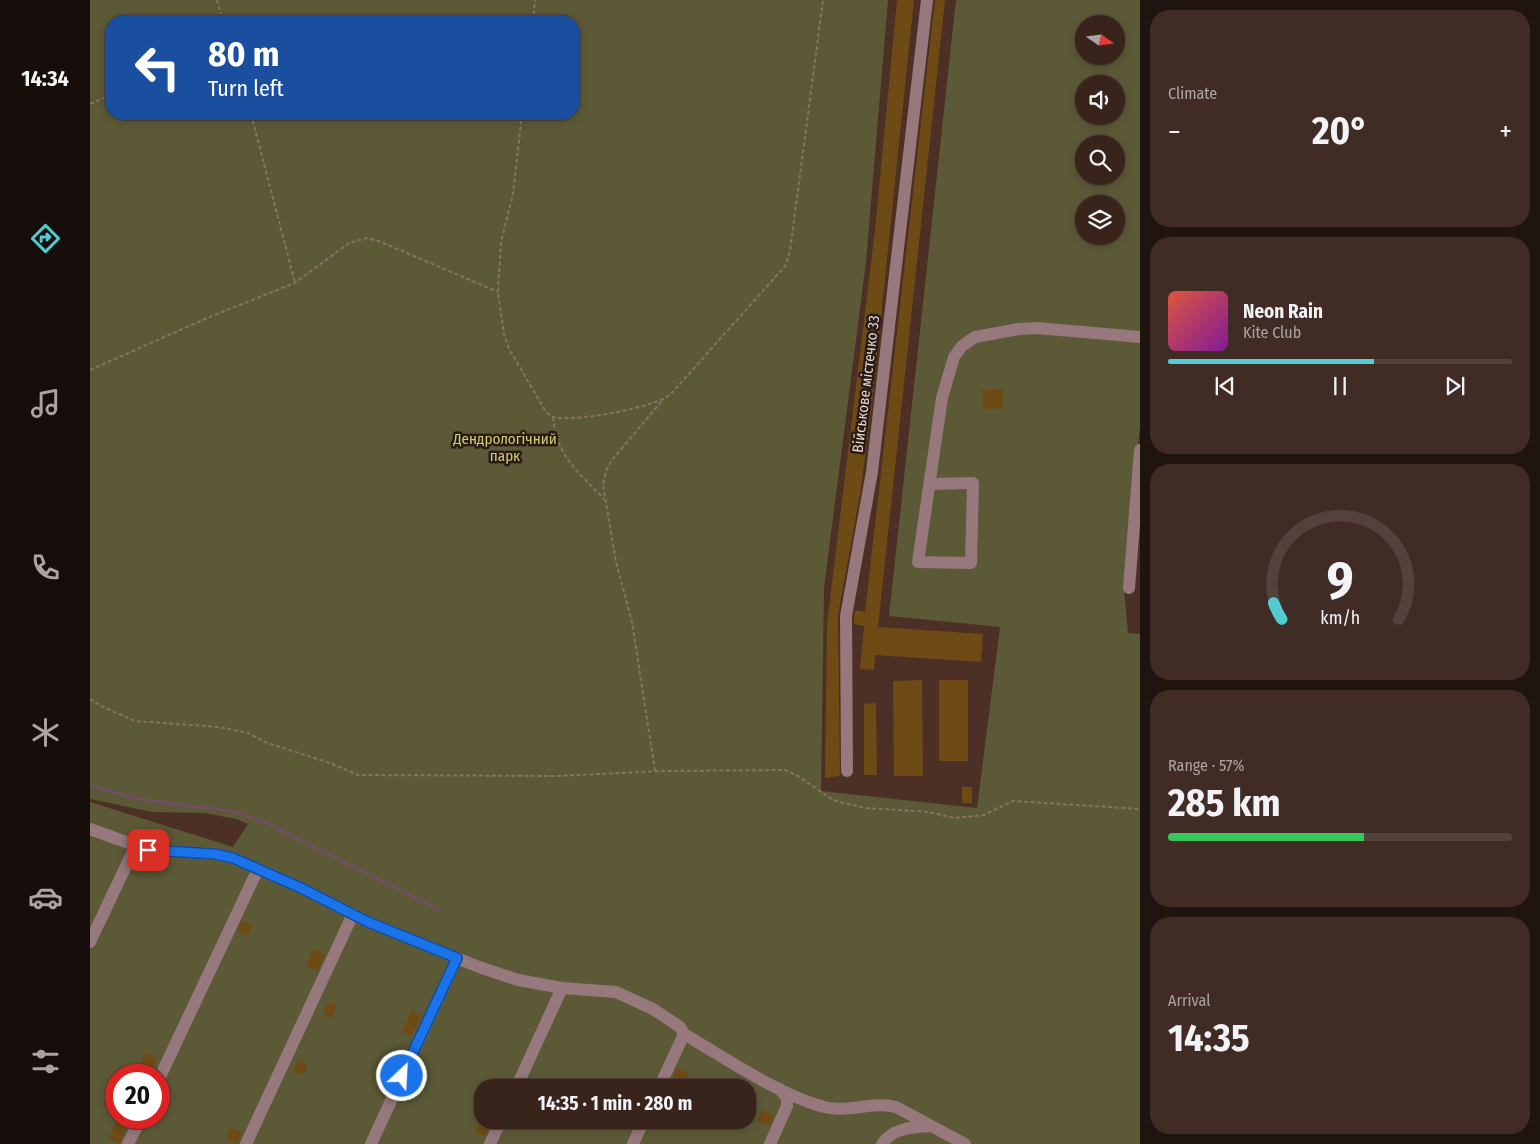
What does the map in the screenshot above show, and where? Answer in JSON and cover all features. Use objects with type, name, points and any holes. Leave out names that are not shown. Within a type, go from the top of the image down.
[{"type":"street","name":"Військове містечко 33","points":[[847,770],[846,616],[872,472],[927,0]]},
{"type":"street","points":[[930,484],[973,483],[971,563],[918,562],[942,398],[954,357],[962,346],[975,337],[1019,329],[1140,337]]},
{"type":"street","points":[[1129,588],[1140,450]]},
{"type":"street","points":[[90,829],[135,847],[164,852],[215,854],[233,858],[353,914],[457,958],[518,980],[562,988],[616,992],[653,1009],[680,1027],[684,1034],[780,1089],[824,1106],[845,1109],[884,1104],[896,1107],[965,1144]]},
{"type":"street","points":[[90,942],[135,847]]},
{"type":"street","points":[[166,1064],[258,869]]},
{"type":"street","points":[[246,1144],[353,914]]},
{"type":"street","points":[[371,1144],[457,958]]},
{"type":"street","points":[[520,1079],[562,988]]},
{"type":"street","points":[[663,1079],[684,1034]]},
{"type":"street","points":[[770,1144],[787,1106],[787,1098],[780,1089]]},
{"type":"street","points":[[882,1144],[888,1136],[899,1131],[932,1126]]},
{"type":"street","points":[[128,1144],[136,1129]]},
{"type":"street","points":[[490,1144],[497,1129]]},
{"type":"street","points":[[633,1144],[640,1129]]},
{"type":"path","points":[[217,0],[221,15]]},
{"type":"path","points":[[534,15],[535,0]]},
{"type":"path","points":[[655,771],[632,622],[616,562],[603,485],[609,466],[661,402],[670,395],[786,265],[790,251],[823,0]]},
{"type":"path","points":[[90,104],[105,98]]},
{"type":"path","points":[[253,120],[295,283]]},
{"type":"path","points":[[521,120],[513,194],[501,242],[498,292],[504,334],[509,349],[546,412],[553,417],[562,419],[612,412],[661,402]]},
{"type":"path","points":[[90,370],[212,316],[295,283],[349,243],[367,238],[381,242],[498,292]]},
{"type":"path","points":[[553,417],[555,435],[564,457],[605,500]]},
{"type":"path","points":[[90,699],[135,721],[219,728],[248,733],[265,742],[330,762],[358,774],[558,776],[655,771],[785,770],[803,779],[833,800],[866,808],[929,812],[955,818],[984,815],[1013,801],[1140,809]]},
{"type":"green space","name":"Дендрологічний парк","points":[[90,0],[888,0],[866,262],[824,588],[821,791],[977,808],[1000,627],[889,616],[956,0],[1140,0],[1140,427],[1124,587],[1128,633],[1140,634],[1140,1144],[90,1144],[90,802],[233,847],[248,824],[236,819],[205,813],[152,812],[90,799]]},
{"type":"building","points":[[897,0],[914,0],[872,403],[860,495],[838,615],[840,776],[825,778],[827,624],[875,230]]},
{"type":"building","points":[[935,0],[945,0],[878,627],[983,634],[981,662],[875,655],[874,670],[860,669],[864,626],[854,624],[854,617],[855,610],[865,612]]},
{"type":"building","points":[[1003,389],[1003,408],[983,409],[982,390]]},
{"type":"building","points":[[922,680],[923,776],[894,776],[893,681]]},
{"type":"building","points":[[939,680],[968,680],[968,761],[939,761]]},
{"type":"building","points":[[876,703],[877,775],[864,775],[864,704]]},
{"type":"building","points":[[962,787],[972,787],[972,803],[962,803]]},
{"type":"building","points":[[242,921],[253,926],[247,937],[237,932]]},
{"type":"building","points":[[313,949],[325,954],[318,971],[306,965]]},
{"type":"building","points":[[328,1002],[337,1006],[331,1018],[323,1014]]},
{"type":"building","points":[[412,1011],[421,1015],[412,1036],[402,1032]]},
{"type":"building","points":[[145,1053],[157,1058],[155,1064],[141,1063]]},
{"type":"building","points":[[298,1060],[308,1065],[303,1075],[293,1071]]},
{"type":"building","points":[[677,1068],[689,1073],[687,1079],[672,1079]]},
{"type":"building","points":[[762,1110],[774,1115],[769,1126],[757,1121]]},
{"type":"building","points":[[230,1128],[242,1133],[237,1143],[226,1138]]},
{"type":"building","points":[[113,1129],[125,1129],[120,1143],[109,1139]]},
{"type":"building","points":[[477,1129],[488,1129],[485,1136],[475,1132]]},
{"type":"waterway","points":[[90,786],[138,799],[231,811],[269,824],[440,910]]},
{"type":"route","points":[[148,850],[215,854],[233,858],[301,888],[368,922],[457,958],[402,1076]]}]
